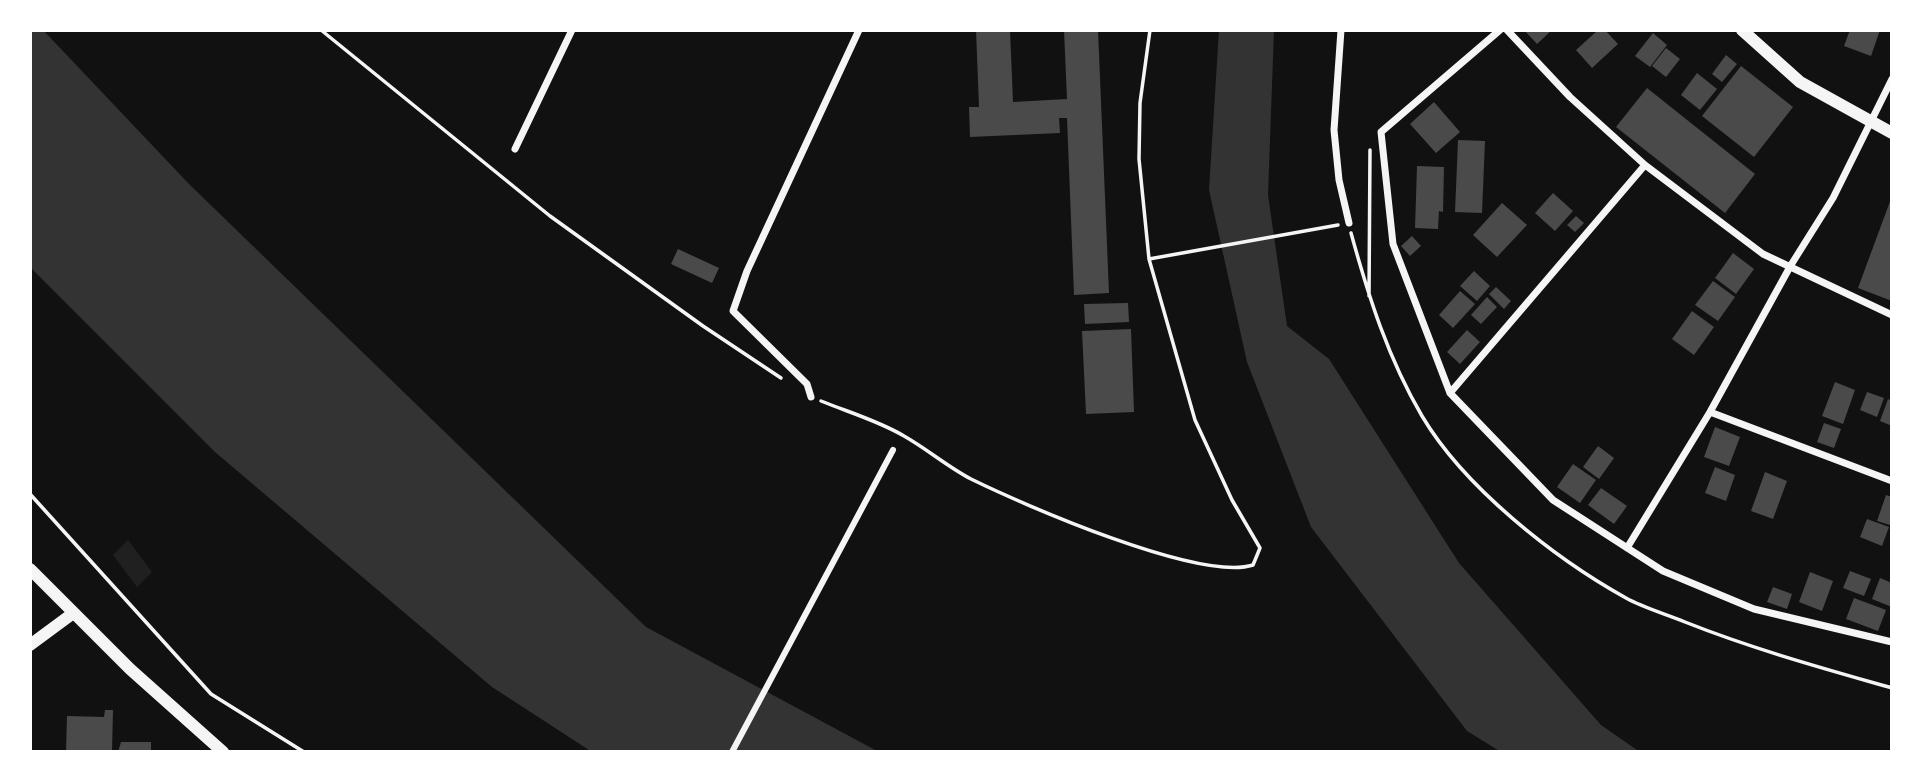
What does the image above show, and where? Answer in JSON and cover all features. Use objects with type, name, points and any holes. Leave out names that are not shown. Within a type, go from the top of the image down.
[{"type":"street","points":[[515,149],[572,30]]},
{"type":"street","points":[[811,397],[807,384],[733,311],[747,271],[859,30]]},
{"type":"street","points":[[1342,30],[1334,130],[1339,180],[1349,223]]},
{"type":"street","points":[[1500,30],[1381,132],[1393,244],[1450,393],[1553,500],[1664,571],[1754,610],[1892,642]]},
{"type":"street","points":[[1507,30],[1570,97],[1645,165],[1763,254],[1892,315]]},
{"type":"street","points":[[1742,30],[1800,82],[1892,133]]},
{"type":"street","points":[[1627,548],[1710,412],[1791,265],[1833,198],[1892,79]]},
{"type":"street","points":[[1450,393],[1645,165]]},
{"type":"street","points":[[1710,412],[1892,481]]},
{"type":"street","points":[[732,752],[893,450]]},
{"type":"street","points":[[30,569],[72,614],[223,752]]},
{"type":"street","points":[[30,645],[72,614]]},
{"type":"path","points":[[321,30],[550,216],[703,326],[789,383]]},
{"type":"path","points":[[811,397],[902,435],[969,478],[1044,511],[1190,561],[1240,569],[1253,565],[1259,548],[1232,500],[1195,420],[1149,259],[1139,148],[1140,103],[1150,30]]},
{"type":"path","points":[[1369,301],[1369,150],[1381,132]]},
{"type":"path","points":[[1149,259],[1339,225]]},
{"type":"path","points":[[30,494],[211,694],[304,752]]},
{"type":"shaded area","points":[[30,30],[43,30],[189,184],[646,627],[879,752],[592,752],[492,687],[215,452],[30,267]]},
{"type":"shaded area","points":[[1219,30],[1274,30],[1268,195],[1287,326],[1329,359],[1459,563],[1601,725],[1640,752],[1501,752],[1467,731],[1311,527],[1247,362],[1209,190]]},
{"type":"shaded area","points":[[128,540],[152,572],[137,587],[113,555]]},
{"type":"building","points":[[976,30],[1010,30],[1013,102],[1067,99],[1064,30],[1098,30],[1109,293],[1074,295],[1067,118],[1059,118],[1060,133],[970,137],[969,107],[979,107]]},
{"type":"building","points":[[1524,30],[1552,30],[1537,44]]},
{"type":"building","points":[[1598,30],[1605,30],[1618,44],[1592,68],[1576,50]]},
{"type":"building","points":[[1850,30],[1880,30],[1871,56],[1844,46]]},
{"type":"building","points":[[1653,33],[1667,45],[1650,67],[1635,56]]},
{"type":"building","points":[[1666,48],[1680,59],[1666,77],[1652,66]]},
{"type":"building","points":[[1726,55],[1737,64],[1722,82],[1712,74]]},
{"type":"building","points":[[1741,66],[1793,107],[1754,157],[1702,116]]},
{"type":"building","points":[[1697,73],[1717,89],[1700,110],[1681,95]]},
{"type":"building","points":[[1647,88],[1755,174],[1725,213],[1616,127]]},
{"type":"building","points":[[1434,102],[1460,132],[1436,153],[1410,124]]},
{"type":"building","points":[[1458,140],[1485,141],[1482,213],[1455,212]]},
{"type":"building","points":[[1417,166],[1444,167],[1443,212],[1439,211],[1438,229],[1415,228]]},
{"type":"building","points":[[1553,193],[1573,211],[1555,231],[1535,213]]},
{"type":"building","points":[[1892,196],[1892,301],[1858,288]]},
{"type":"building","points":[[1502,203],[1527,225],[1497,257],[1473,235]]},
{"type":"building","points":[[1576,216],[1584,223],[1575,232],[1567,225]]},
{"type":"building","points":[[1412,236],[1421,246],[1410,256],[1401,246]]},
{"type":"building","points":[[678,249],[719,268],[712,283],[671,264]]},
{"type":"building","points":[[1733,253],[1754,269],[1736,294],[1715,278]]},
{"type":"building","points":[[1474,271],[1490,286],[1477,301],[1460,286]]},
{"type":"building","points":[[1713,281],[1735,297],[1718,321],[1695,305]]},
{"type":"building","points":[[1496,287],[1511,301],[1504,309],[1489,294]]},
{"type":"building","points":[[1460,291],[1475,304],[1453,328],[1439,315]]},
{"type":"building","points":[[1487,297],[1497,307],[1481,324],[1471,315]]},
{"type":"building","points":[[1128,303],[1129,322],[1085,324],[1084,304]]},
{"type":"building","points":[[1692,311],[1714,327],[1694,355],[1672,339]]},
{"type":"building","points":[[1131,329],[1134,412],[1086,414],[1082,331]]},
{"type":"building","points":[[1467,330],[1480,342],[1460,364],[1447,352]]},
{"type":"building","points":[[1835,382],[1855,390],[1843,424],[1822,416]]},
{"type":"building","points":[[1867,392],[1884,398],[1877,417],[1860,410]]},
{"type":"building","points":[[1888,399],[1892,401],[1892,426],[1880,421]]},
{"type":"building","points":[[1824,423],[1841,429],[1834,448],[1817,442]]},
{"type":"building","points":[[1715,427],[1740,437],[1729,466],[1704,457]]},
{"type":"building","points":[[1598,446],[1614,458],[1599,479],[1583,467]]},
{"type":"building","points":[[1573,464],[1596,480],[1580,503],[1557,487]]},
{"type":"building","points":[[1715,467],[1735,475],[1726,501],[1705,493]]},
{"type":"building","points":[[1765,472],[1787,481],[1773,519],[1751,511]]},
{"type":"building","points":[[1601,488],[1627,506],[1614,524],[1588,505]]},
{"type":"building","points":[[1886,495],[1892,497],[1890,525],[1877,521]]},
{"type":"building","points":[[1867,519],[1889,527],[1882,546],[1860,537]]},
{"type":"building","points":[[1850,571],[1871,579],[1864,596],[1843,588]]},
{"type":"building","points":[[1810,572],[1833,581],[1822,611],[1799,602]]},
{"type":"building","points":[[1880,578],[1892,583],[1892,607],[1872,599]]},
{"type":"building","points":[[1773,587],[1792,594],[1787,609],[1767,602]]},
{"type":"building","points":[[1854,598],[1886,610],[1878,631],[1846,619]]},
{"type":"building","points":[[105,710],[113,710],[112,752],[66,752],[67,716],[104,717]]},
{"type":"building","points":[[121,742],[151,742],[151,752],[118,752]]}]
